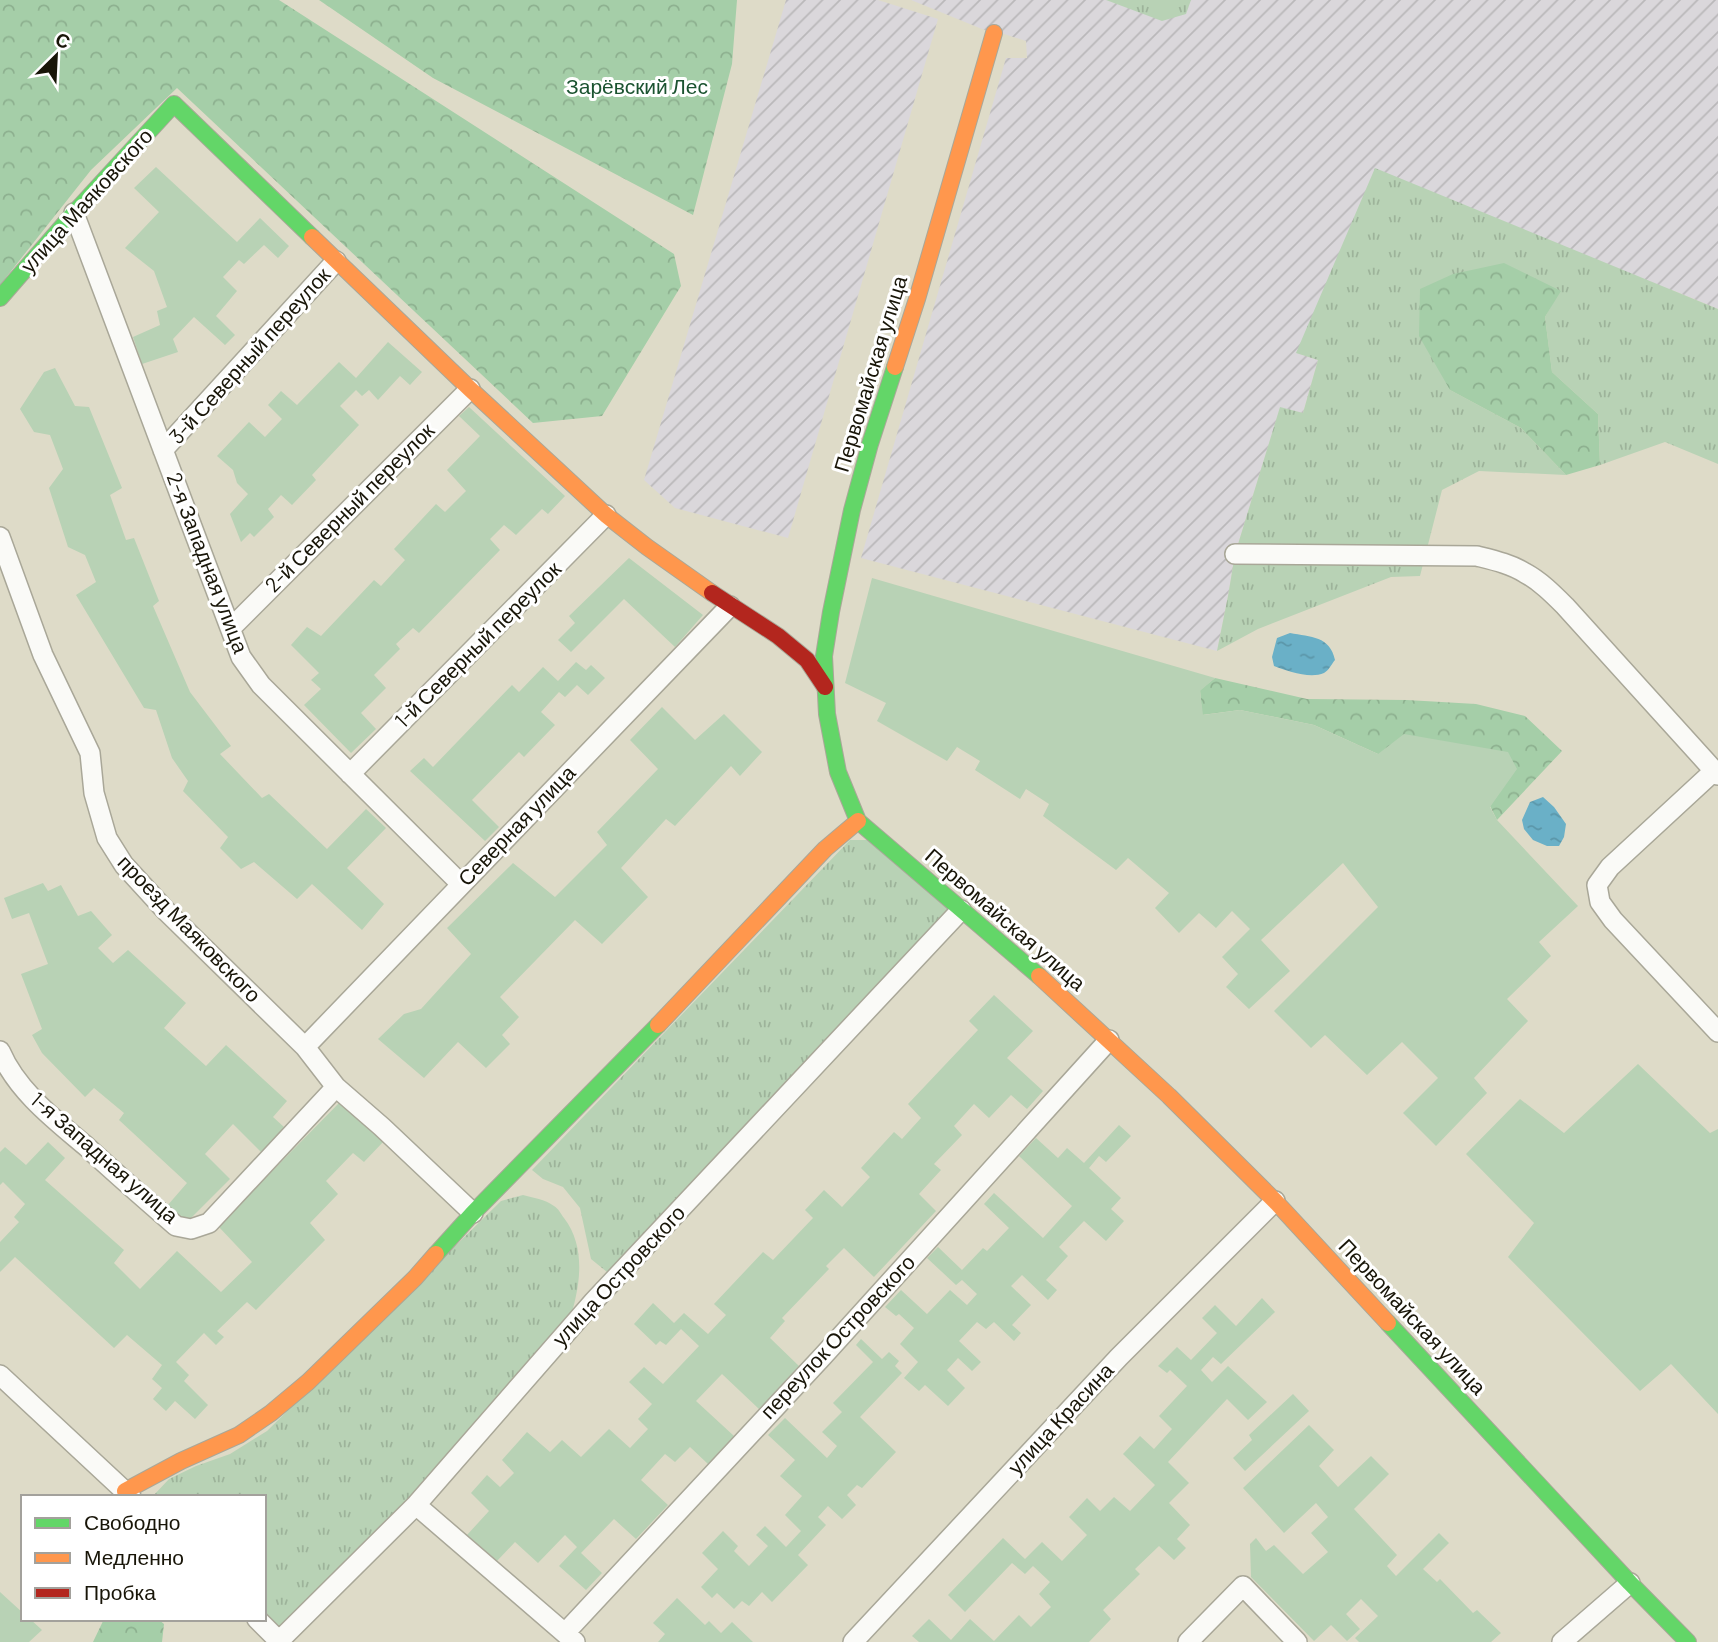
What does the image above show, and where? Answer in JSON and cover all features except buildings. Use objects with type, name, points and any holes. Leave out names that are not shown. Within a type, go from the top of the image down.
[{"type":"street","name":"Первомайская улица","points":[[993,33],[917,299],[870,443],[852,510],[831,612],[824,656],[827,714],[838,772],[859,821],[1038,975],[1169,1096],[1275,1201],[1688,1642]]},
{"type":"street","name":"улица Маяковского","points":[[0,299],[174,104],[336,261]]},
{"type":"street","name":"2-я Западная улица","points":[[74,213],[241,656],[261,685],[461,884]]},
{"type":"street","points":[[336,261],[606,515],[730,606],[778,636],[807,660],[825,687]]},
{"type":"street","name":"3-й Северный переулок","points":[[163,450],[336,261]]},
{"type":"street","name":"2-й Северный переулок","points":[[231,628],[470,389]]},
{"type":"street","name":"1-й Северный переулок","points":[[350,774],[606,515]]},
{"type":"street","name":"проезд Маяковского","points":[[0,537],[43,655],[90,753],[94,793],[107,838],[124,866],[167,912],[305,1047],[336,1087],[473,1213]]},
{"type":"street","points":[[1235,554],[1477,556],[1504,563],[1525,573],[1565,606],[1716,773],[1610,867],[1597,885],[1600,902],[1613,920],[1718,1032]]},
{"type":"street","name":"Северная улица","points":[[305,1047],[730,606]]},
{"type":"street","points":[[0,1375],[128,1494],[181,1461],[239,1435],[271,1413],[396,1297],[473,1213],[696,987],[825,849],[859,821]]},
{"type":"street","name":"улица Островского","points":[[279,1642],[416,1505],[593,1301],[961,910]]},
{"type":"street","name":"переулок Островского","points":[[416,1505],[570,1637],[1109,1040]]},
{"type":"street","name":"1-я Западная улица","points":[[0,1051],[20,1084],[45,1111],[176,1226],[191,1229],[209,1223],[336,1087]]},
{"type":"street","name":"улица Красина","points":[[853,1642],[1119,1357],[1275,1201]]},
{"type":"street","points":[[1562,1642],[1630,1583]]},
{"type":"street","points":[[1188,1642],[1243,1586],[1297,1642]]},
{"type":"street","points":[[259,1621],[279,1642]]},
{"type":"shaded area","points":[[786,0],[878,0],[938,19],[788,538],[675,508],[644,480]]},
{"type":"shaded area","points":[[911,0],[1718,0],[1718,309],[1672,290],[1297,353],[1318,360],[1303,413],[1280,408],[1235,554],[1217,651],[861,558],[1006,58],[1027,58],[1026,41],[982,29]]},
{"type":"green space","points":[[0,0],[279,0],[674,254],[681,286],[602,416],[533,423],[177,88],[91,170],[0,285]]},
{"type":"green space","name":"Зарёвский Лес","points":[[319,0],[737,0],[732,64],[693,215],[433,78]]},
{"type":"green space","points":[[1106,0],[1191,0],[1186,14],[1162,21]]},
{"type":"green space","points":[[156,167],[237,242],[260,218],[289,246],[278,258],[264,245],[244,264],[239,260],[223,277],[237,291],[216,316],[235,335],[225,345],[194,317],[173,339],[178,352],[142,364],[133,337],[160,325],[157,311],[167,307],[154,271],[125,248],[159,212],[134,188]]},
{"type":"green space","points":[[1375,168],[1718,309],[1718,464],[1665,442],[1600,465],[1598,414],[1552,372],[1545,317],[1560,291],[1450,390],[1521,428],[1566,475],[1479,471],[1442,490],[1420,576],[1391,577],[1258,629],[1217,651],[1235,554],[1280,407],[1303,413],[1318,360],[1296,353]]},
{"type":"green space","points":[[1504,263],[1561,291],[1545,317],[1552,372],[1598,414],[1600,465],[1566,475],[1521,428],[1450,390],[1419,336],[1420,289],[1453,274]]},
{"type":"green space","points":[[388,342],[422,372],[410,385],[400,376],[378,400],[369,390],[362,396],[356,390],[340,406],[359,425],[312,475],[316,480],[292,505],[281,495],[268,509],[274,517],[254,537],[250,533],[241,542],[230,514],[248,494],[237,483],[233,470],[217,456],[249,422],[265,437],[282,419],[268,405],[281,391],[297,405],[339,362],[356,378]]},
{"type":"green space","points":[[55,368],[75,406],[89,407],[122,488],[110,495],[126,540],[134,538],[159,601],[153,606],[190,692],[231,746],[220,754],[262,798],[269,794],[327,849],[366,809],[386,828],[347,868],[384,904],[362,930],[312,884],[297,899],[254,862],[241,869],[220,848],[228,837],[183,791],[188,781],[172,758],[156,710],[144,708],[76,595],[96,582],[85,555],[68,547],[49,488],[63,469],[50,435],[34,432],[20,409],[44,372]]},
{"type":"green space","points":[[469,407],[565,496],[548,514],[542,509],[516,535],[504,525],[490,539],[500,550],[419,633],[413,628],[396,644],[400,649],[374,675],[386,688],[361,713],[376,729],[351,753],[304,705],[321,689],[311,680],[319,673],[291,645],[307,627],[321,636],[374,580],[381,586],[405,560],[394,549],[436,504],[445,512],[466,491],[447,470],[480,436],[459,416]]},
{"type":"green space","points":[[629,558],[703,615],[675,647],[624,599],[571,652],[558,640],[575,623],[569,616]]},
{"type":"green space","points":[[872,578],[1215,678],[1200,691],[1203,715],[1240,710],[1314,725],[1378,754],[1404,734],[1508,752],[1517,769],[1490,807],[1497,820],[1578,906],[1539,942],[1551,956],[1507,999],[1528,1021],[1474,1078],[1487,1093],[1436,1146],[1403,1113],[1438,1078],[1402,1042],[1367,1075],[1325,1035],[1311,1048],[1274,1011],[1378,907],[1343,863],[1261,940],[1290,971],[1249,1009],[1226,987],[1238,974],[1222,957],[1250,929],[1232,911],[1216,928],[1199,913],[1179,933],[1155,908],[1169,893],[1128,858],[1116,870],[1043,816],[1049,804],[1026,789],[1020,799],[975,770],[980,761],[957,747],[947,761],[877,721],[886,703],[845,683]]},
{"type":"green space","points":[[576,662],[586,670],[591,665],[605,678],[588,695],[577,685],[565,697],[559,692],[541,712],[555,725],[524,757],[519,752],[472,800],[499,827],[485,841],[410,771],[424,758],[433,767],[512,685],[519,692],[543,667],[558,681]]},
{"type":"green space","points":[[1215,678],[1307,699],[1476,704],[1525,716],[1562,751],[1497,820],[1490,806],[1516,769],[1378,754],[1314,725],[1240,710],[1202,715],[1200,690]]},
{"type":"green space","points":[[662,707],[695,740],[724,714],[762,752],[740,776],[731,766],[675,826],[666,819],[621,868],[648,897],[602,944],[575,920],[500,997],[519,1017],[502,1035],[510,1044],[486,1068],[458,1042],[424,1078],[378,1039],[404,1014],[421,1009],[471,954],[447,928],[513,863],[555,897],[607,845],[597,832],[658,769],[630,740]]},
{"type":"green space","points":[[850,840],[870,840],[953,912],[625,1257],[607,1272],[591,1259],[580,1208],[563,1187],[543,1179],[532,1170]]},
{"type":"green space","points":[[43,883],[48,891],[61,885],[78,916],[91,911],[112,935],[98,948],[113,963],[128,950],[186,1003],[164,1028],[206,1066],[226,1045],[287,1101],[273,1117],[284,1127],[262,1153],[233,1124],[205,1154],[230,1179],[189,1220],[167,1206],[187,1183],[119,1120],[124,1113],[94,1088],[85,1097],[42,1053],[32,1035],[42,1029],[21,974],[48,964],[29,913],[12,919],[4,898]]},
{"type":"green space","points":[[994,995],[1033,1031],[1007,1058],[1043,1091],[1027,1109],[1011,1095],[989,1118],[974,1104],[954,1126],[962,1135],[934,1164],[941,1170],[919,1194],[936,1211],[874,1277],[844,1248],[826,1266],[829,1269],[782,1318],[785,1321],[770,1338],[799,1366],[759,1409],[722,1374],[696,1401],[734,1436],[708,1464],[690,1447],[675,1462],[665,1454],[641,1480],[668,1505],[636,1539],[614,1519],[581,1553],[602,1573],[586,1590],[559,1566],[577,1547],[565,1535],[538,1563],[515,1542],[497,1561],[467,1535],[489,1511],[471,1493],[487,1475],[500,1487],[514,1473],[502,1460],[527,1432],[550,1452],[562,1440],[581,1457],[609,1429],[630,1448],[648,1429],[638,1419],[652,1404],[629,1382],[644,1367],[663,1384],[699,1346],[681,1329],[666,1345],[660,1341],[656,1345],[634,1324],[653,1303],[674,1323],[684,1313],[708,1334],[726,1315],[714,1304],[763,1252],[773,1260],[813,1218],[805,1210],[824,1190],[842,1207],[870,1177],[861,1168],[894,1132],[902,1139],[921,1118],[908,1104],[978,1030],[969,1021]]},
{"type":"green space","points":[[1638,1064],[1710,1133],[1718,1129],[1718,1414],[1671,1364],[1640,1391],[1508,1257],[1534,1223],[1466,1154],[1520,1099],[1564,1133]]},
{"type":"green space","points":[[340,1102],[384,1141],[364,1162],[353,1153],[326,1181],[338,1194],[310,1223],[325,1240],[256,1310],[247,1302],[217,1331],[224,1337],[216,1345],[204,1333],[176,1362],[189,1375],[184,1381],[208,1405],[195,1419],[175,1401],[166,1411],[153,1399],[162,1388],[152,1379],[162,1365],[127,1335],[114,1348],[15,1257],[0,1272],[0,1242],[19,1222],[14,1217],[25,1204],[3,1182],[0,1185],[0,1152],[5,1147],[26,1165],[48,1142],[65,1158],[45,1180],[124,1250],[114,1263],[140,1289],[177,1251],[221,1292],[252,1262],[218,1226]]},
{"type":"green space","points":[[1119,1125],[1131,1136],[1106,1162],[1099,1156],[1089,1168],[1121,1198],[1111,1209],[1124,1221],[1106,1241],[1084,1221],[1059,1247],[1068,1256],[1046,1280],[1057,1290],[1048,1300],[1022,1275],[1011,1286],[1031,1305],[1012,1325],[1021,1333],[1014,1341],[994,1322],[986,1329],[977,1322],[959,1341],[981,1362],[972,1371],[958,1358],[947,1370],[965,1388],[948,1406],[925,1385],[919,1391],[904,1378],[918,1362],[900,1344],[914,1328],[899,1314],[896,1316],[885,1307],[901,1290],[927,1314],[950,1290],[967,1305],[977,1294],[962,1280],[956,1285],[927,1258],[938,1247],[962,1270],[983,1248],[987,1251],[1009,1228],[984,1204],[994,1193],[1043,1238],[1072,1206],[1019,1156],[1036,1138],[1058,1158],[1067,1148],[1084,1163]]},
{"type":"green space","points":[[523,1195],[543,1200],[561,1213],[571,1230],[579,1255],[579,1268],[576,1296],[569,1322],[404,1505],[281,1632],[266,1618],[266,1495],[154,1495],[169,1479],[230,1454],[267,1431],[501,1201]]},
{"type":"green space","points":[[1262,1298],[1275,1312],[1221,1364],[1213,1357],[1201,1370],[1212,1382],[1228,1366],[1267,1402],[1248,1420],[1227,1399],[1168,1462],[1189,1483],[1169,1503],[1190,1525],[1177,1539],[1186,1548],[1174,1560],[1159,1546],[1135,1569],[1140,1574],[1103,1610],[1111,1619],[1089,1642],[919,1642],[912,1636],[929,1619],[951,1640],[970,1619],[994,1641],[1019,1615],[1031,1627],[1051,1607],[1039,1594],[1050,1582],[1033,1566],[1025,1574],[1012,1563],[965,1612],[948,1595],[1003,1538],[1025,1559],[1042,1542],[1062,1561],[1087,1535],[1069,1517],[1087,1498],[1100,1511],[1114,1497],[1130,1511],[1155,1485],[1123,1454],[1140,1436],[1154,1449],[1172,1429],[1159,1416],[1187,1386],[1170,1370],[1167,1373],[1158,1366],[1177,1347],[1191,1360],[1217,1333],[1202,1318],[1215,1305],[1236,1326]]},
{"type":"green space","points":[[861,1339],[882,1359],[889,1352],[899,1361],[895,1366],[902,1373],[860,1417],[896,1452],[862,1488],[857,1485],[847,1495],[856,1505],[842,1519],[828,1506],[818,1517],[826,1525],[798,1555],[808,1565],[772,1602],[762,1592],[749,1606],[742,1601],[734,1609],[717,1593],[712,1598],[701,1587],[718,1569],[702,1553],[723,1531],[738,1546],[734,1551],[749,1566],[768,1546],[756,1535],[765,1526],[786,1547],[801,1531],[785,1515],[802,1496],[780,1476],[795,1460],[768,1435],[785,1418],[827,1458],[837,1446],[822,1432],[842,1412],[833,1403],[873,1362],[856,1345]]},
{"type":"green space","points":[[1293,1394],[1309,1411],[1245,1471],[1233,1458],[1252,1440],[1249,1435]]},
{"type":"green space","points":[[1309,1425],[1334,1450],[1319,1466],[1338,1487],[1371,1456],[1389,1474],[1354,1509],[1397,1555],[1387,1566],[1396,1576],[1439,1533],[1449,1543],[1423,1569],[1437,1582],[1440,1579],[1473,1613],[1477,1610],[1501,1633],[1491,1642],[1359,1642],[1355,1638],[1378,1616],[1361,1599],[1346,1614],[1360,1629],[1347,1641],[1331,1625],[1314,1641],[1251,1577],[1250,1544],[1256,1538],[1266,1551],[1274,1545],[1303,1574],[1328,1552],[1311,1533],[1328,1517],[1316,1503],[1284,1533],[1243,1488]]},
{"type":"green space","points":[[0,1592],[21,1611],[21,1621],[32,1621],[42,1630],[29,1642],[0,1642]]},
{"type":"green space","points":[[677,1598],[705,1625],[709,1621],[721,1633],[732,1622],[753,1642],[658,1642],[665,1634],[653,1623]]},
{"type":"green space","points":[[103,1621],[160,1621],[164,1624],[162,1642],[93,1642]]},
{"type":"water","points":[[1290,633],[1318,639],[1329,646],[1335,660],[1324,673],[1305,675],[1274,666],[1272,657],[1277,638]]},
{"type":"water","points":[[1543,797],[1566,824],[1559,846],[1547,846],[1533,840],[1524,829],[1522,820],[1530,802]]},
{"type":"traffic: fast","points":[[0,298],[174,104],[312,237]]},
{"type":"traffic: fast","points":[[895,367],[852,510],[824,656],[827,714],[838,772],[858,821],[1039,976]]},
{"type":"traffic: fast","points":[[436,1254],[658,1025]]},
{"type":"traffic: fast","points":[[1388,1323],[1688,1642]]},
{"type":"traffic: slow","points":[[895,367],[994,33]]},
{"type":"traffic: slow","points":[[312,237],[606,515],[712,593]]},
{"type":"traffic: slow","points":[[658,1025],[825,849],[858,821]]},
{"type":"traffic: slow","points":[[1039,976],[1169,1096],[1275,1201],[1388,1323]]},
{"type":"traffic: slow","points":[[125,1491],[181,1461],[239,1435],[271,1413],[308,1382],[415,1278],[436,1254]]},
{"type":"traffic: jam","points":[[712,593],[778,636],[807,660],[825,687]]}]
